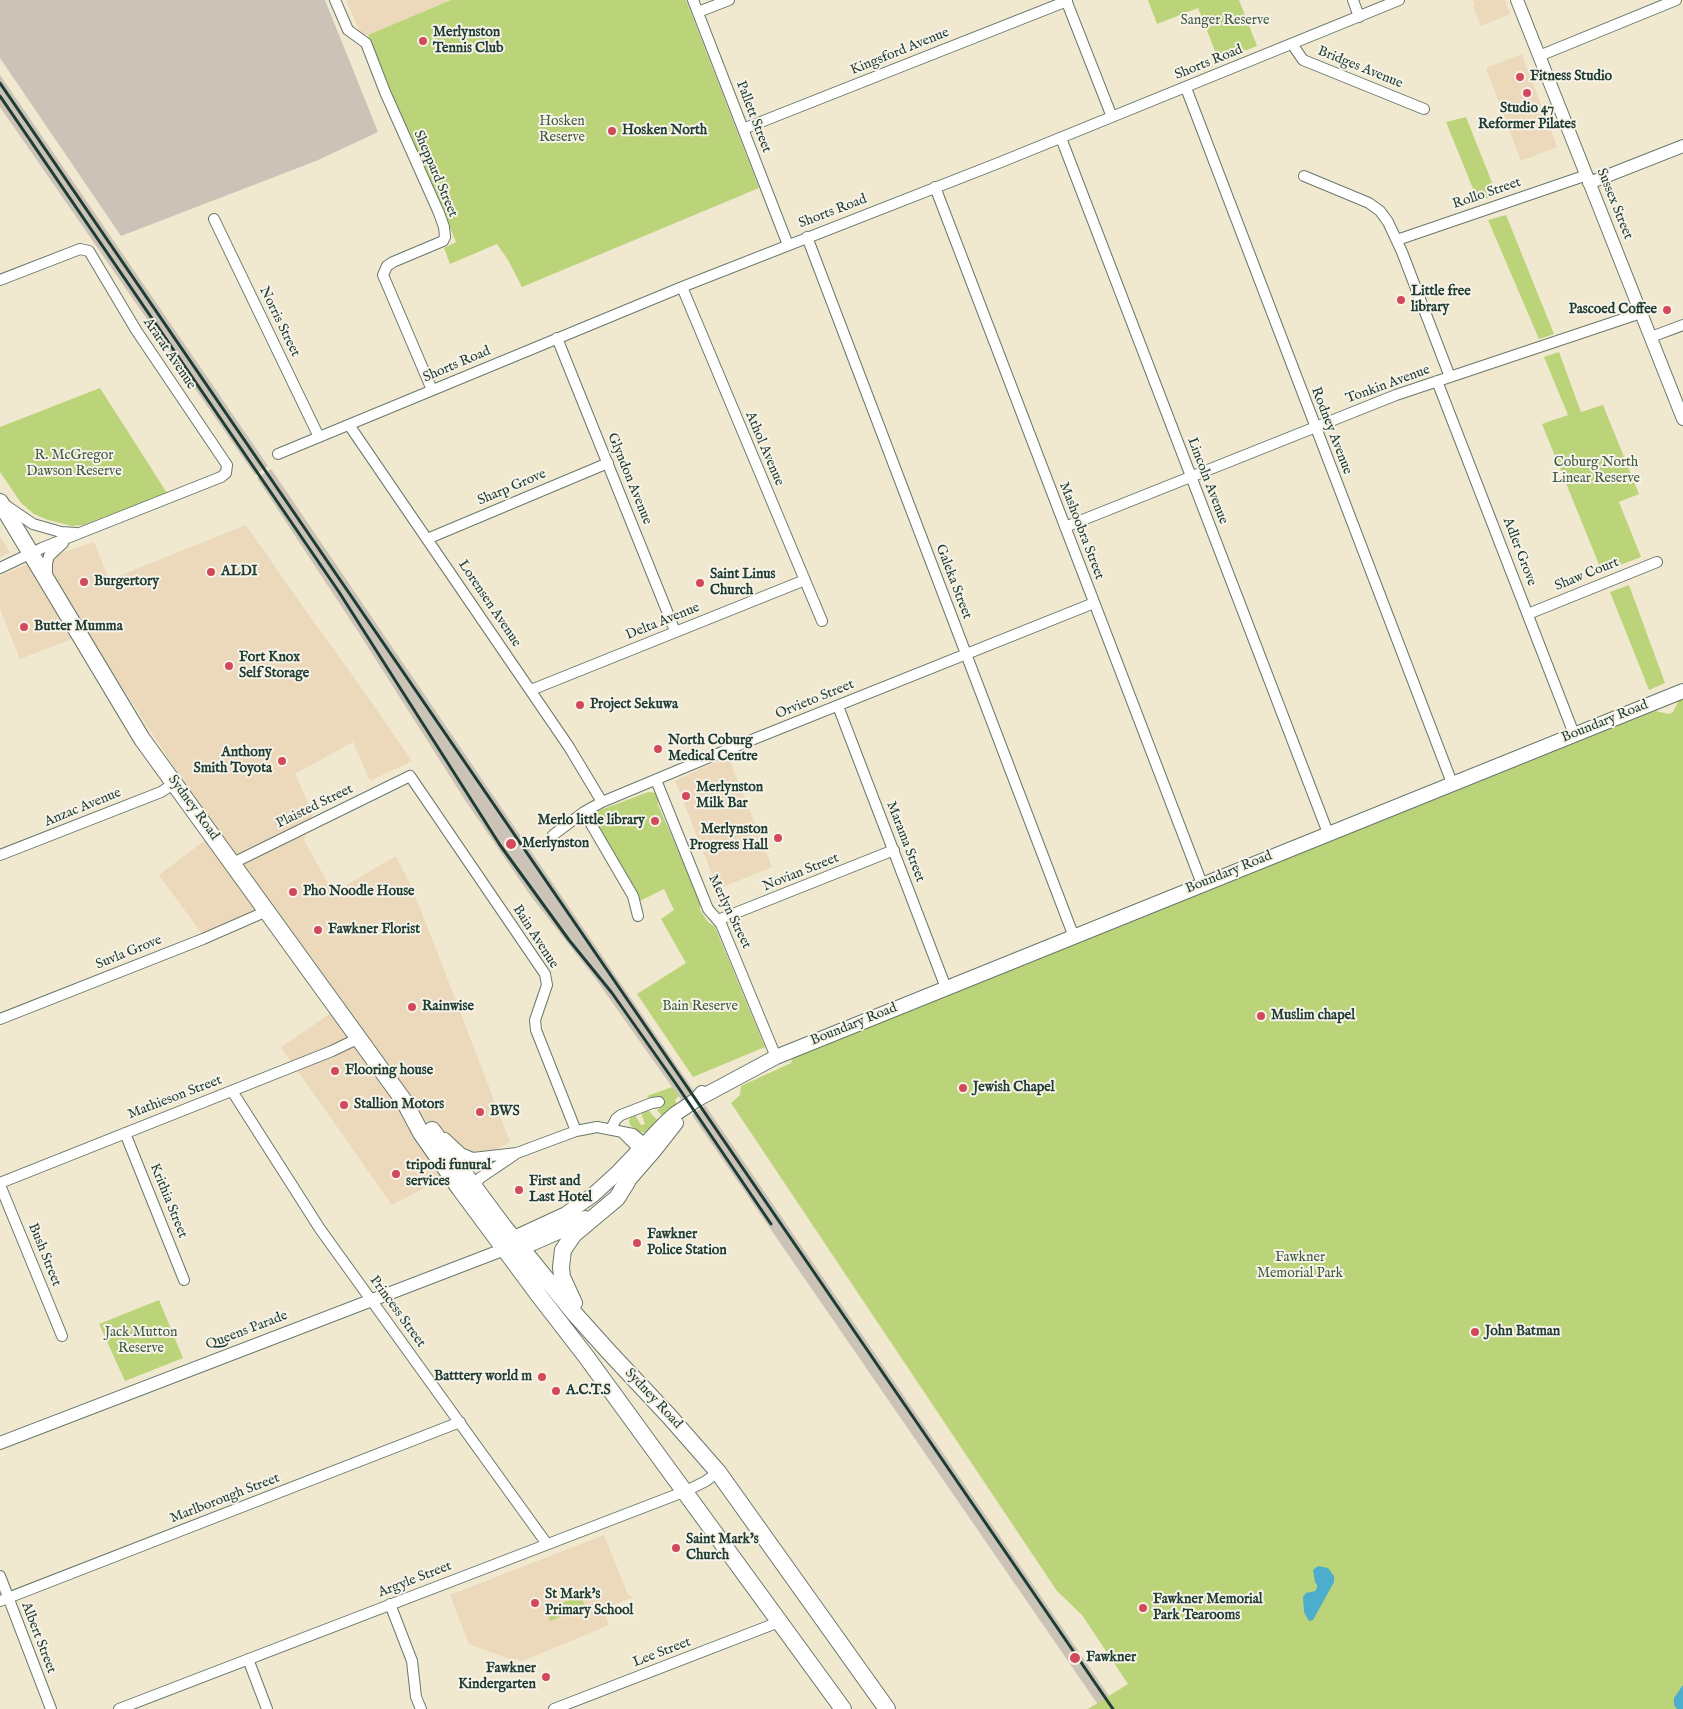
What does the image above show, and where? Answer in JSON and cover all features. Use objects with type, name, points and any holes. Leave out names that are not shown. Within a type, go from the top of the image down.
[{"type":"highway","name":"Sydney Road","points":[[0,502],[131,721],[404,1101],[421,1133],[514,1245],[718,1472],[887,1709]]},
{"type":"highway","name":"Sydney Road","points":[[404,1101],[430,1127],[474,1187],[514,1245],[537,1294],[591,1362],[843,1709]]},
{"type":"highway","points":[[586,1326],[562,1277],[560,1267],[563,1250],[574,1234],[617,1198],[627,1182]]},
{"type":"main road","name":"Boundary Road","points":[[514,1245],[572,1226],[589,1215],[607,1202],[627,1182],[647,1150],[675,1114],[693,1102],[776,1057],[1683,691]]},
{"type":"main road","name":"Boundary Road","points":[[514,1245],[580,1205],[647,1150]]},
{"type":"street","name":"Sheppard Street","points":[[335,0],[348,30],[366,43],[385,92],[444,227],[445,237],[443,241],[393,262],[387,266],[383,274],[432,390]]},
{"type":"street","name":"Pallett Street","points":[[693,0],[788,244]]},
{"type":"street","points":[[698,12],[729,0]]},
{"type":"street","points":[[1066,0],[1112,117]]},
{"type":"street","name":"Kingsford Avenue","points":[[743,129],[1066,0]]},
{"type":"street","points":[[1353,0],[1359,17]]},
{"type":"street","name":"Shorts Road","points":[[278,454],[788,244],[1061,138],[1399,0]]},
{"type":"street","name":"Sussex Street","points":[[1517,0],[1683,419]]},
{"type":"street","points":[[1540,56],[1676,0]]},
{"type":"street","name":"Bridges Avenue","points":[[1292,44],[1303,60],[1424,108]]},
{"type":"street","name":"Rodney Avenue","points":[[1186,88],[1452,783]]},
{"type":"street","name":"Lincoln Avenue","points":[[1061,138],[1328,834]]},
{"type":"street","points":[[1588,179],[1683,146]]},
{"type":"street","points":[[1304,176],[1376,207],[1388,222],[1397,240],[1450,377]]},
{"type":"street","name":"Rollo Street","points":[[1397,240],[1588,179]]},
{"type":"street","name":"Mashoobra Street","points":[[935,187],[1202,884]]},
{"type":"street","name":"Norris Street","points":[[214,219],[319,437]]},
{"type":"street","name":"Galeka Street","points":[[807,237],[1074,937]]},
{"type":"street","name":"Ararat Avenue","points":[[0,280],[80,249],[89,251],[136,330],[226,463],[227,470],[220,477],[76,535]]},
{"type":"street","name":"Athol Avenue","points":[[682,287],[822,621]]},
{"type":"street","name":"Tonkin Avenue","points":[[1066,527],[1368,406],[1641,313]]},
{"type":"street","points":[[1651,337],[1683,325]]},
{"type":"street","name":"Glyndon Avenue","points":[[557,338],[675,631]]},
{"type":"street","name":"Adler Grove","points":[[1437,381],[1574,734]]},
{"type":"street","name":"Lorensen Avenue","points":[[349,425],[531,690],[569,747],[602,802]]},
{"type":"street","name":"Sharp Grove","points":[[427,538],[608,463]]},
{"type":"street","points":[[0,502],[34,524],[76,535]]},
{"type":"street","points":[[0,568],[76,535]]},
{"type":"street","points":[[48,582],[47,563],[49,556],[56,548],[76,535]]},
{"type":"street","name":"Shaw Court","points":[[1528,614],[1657,562]]},
{"type":"street","name":"Delta Avenue","points":[[531,690],[805,580]]},
{"type":"street","name":"Orvieto Street","points":[[553,835],[584,812],[602,802],[1094,603]]},
{"type":"street","name":"Marama Street","points":[[838,706],[946,988]]},
{"type":"street","name":"Plaisted Street","points":[[233,863],[410,776]]},
{"type":"street","name":"Bain Avenue","points":[[410,776],[545,974],[546,985],[535,1025],[576,1131]]},
{"type":"street","name":"Merlyn Street","points":[[656,780],[708,909],[718,920],[730,942],[776,1057]]},
{"type":"street","name":"Anzac Avenue","points":[[0,855],[161,792],[175,783]]},
{"type":"street","points":[[584,812],[633,896],[638,916]]},
{"type":"street","name":"Novian Street","points":[[718,920],[894,850]]},
{"type":"street","name":"Suvla Grove","points":[[0,1019],[203,939],[267,911]]},
{"type":"street","name":"Mathieson Street","points":[[0,1184],[332,1051],[359,1038]]},
{"type":"street","name":"Princess Street","points":[[232,1091],[320,1228],[547,1544]]},
{"type":"street","points":[[611,1129],[618,1117],[659,1102]]},
{"type":"street","points":[[622,1132],[629,1112]]},
{"type":"street","points":[[430,1127],[461,1153],[472,1158],[517,1153]]},
{"type":"street","points":[[474,1187],[480,1178],[517,1153],[576,1131],[597,1127],[611,1129],[622,1132],[647,1150]]},
{"type":"street","name":"Krithia Street","points":[[125,1133],[184,1280]]},
{"type":"street","name":"Bush Street","points":[[0,1184],[62,1336]]},
{"type":"street","name":"Queens Parade","points":[[0,1443],[514,1245]]},
{"type":"street","name":"Marlborough Street","points":[[4,1599],[460,1422]]},
{"type":"street","name":"Argyle Street","points":[[119,1709],[686,1491],[706,1481],[718,1472]]},
{"type":"street","name":"Albert Street","points":[[0,1576],[4,1599],[51,1709]]},
{"type":"street","points":[[390,1604],[412,1661],[416,1696],[421,1709]]},
{"type":"street","name":"Lee Street","points":[[554,1709],[779,1622]]},
{"type":"street","points":[[248,1659],[267,1709]]},
{"type":"shaded area","points":[[0,0],[325,0],[378,132],[316,161],[121,236],[0,58]]},
{"type":"shaded area","points":[[346,0],[451,0],[368,35],[360,32]]},
{"type":"shaded area","points":[[1473,0],[1505,0],[1510,14],[1481,26],[1473,6],[1475,5]]},
{"type":"shaded area","points":[[1522,54],[1557,147],[1521,161],[1486,68]]},
{"type":"shaded area","points":[[0,75],[268,466],[255,475],[0,107]]},
{"type":"shaded area","points":[[271,469],[694,1091],[682,1101],[595,978],[530,895],[465,800],[359,633],[257,478]]},
{"type":"shaded area","points":[[246,525],[412,761],[370,781],[353,742],[295,774],[313,813],[304,840],[333,893],[396,856],[411,886],[510,1142],[392,1205],[281,1047],[343,1005],[269,906],[202,934],[159,875],[216,832],[87,633],[20,659],[0,609],[0,576],[28,564],[94,542],[109,580]]},
{"type":"shaded area","points":[[0,536],[10,553],[0,557]]},
{"type":"shaded area","points":[[728,756],[772,867],[718,889],[675,781]]},
{"type":"shaded area","points":[[705,1105],[1118,1709],[1101,1709],[692,1115]]},
{"type":"shaded area","name":"St Mark's Primary School","points":[[604,1535],[628,1595],[633,1597],[603,1609],[609,1625],[520,1662],[518,1658],[512,1660],[469,1644],[450,1595]]},
{"type":"green space","name":"Hosken Reserve","points":[[451,0],[686,0],[759,188],[522,287],[497,244],[450,264],[444,248],[456,242],[386,82],[368,35]]},
{"type":"green space","name":"Sanger Reserve","points":[[1148,0],[1239,0],[1257,46],[1219,61],[1198,8],[1157,24]]},
{"type":"green space","points":[[1466,117],[1497,195],[1478,201],[1446,122]]},
{"type":"green space","points":[[1506,215],[1554,334],[1539,339],[1488,220]]},
{"type":"green space","name":"Coburg North Linear Reserve","points":[[1559,352],[1581,412],[1603,405],[1639,494],[1619,502],[1641,557],[1602,572],[1542,424],[1568,415],[1544,357]]},
{"type":"green space","name":"R. McGregor Dawson Reserve","points":[[100,388],[167,493],[83,525],[72,526],[48,520],[34,514],[21,503],[0,472],[0,427]]},
{"type":"green space","points":[[1629,585],[1665,683],[1649,690],[1610,592]]},
{"type":"green space","name":"Fawkner Memorial Park","points":[[1683,699],[1683,1709],[1088,1709],[1128,1684],[1082,1615],[1057,1591],[731,1103],[740,1095],[741,1086],[791,1063],[793,1058],[1655,711],[1669,714],[1673,712],[1679,700]]},
{"type":"green space","name":"Bain Reserve","points":[[648,792],[657,793],[658,805],[700,900],[700,910],[708,922],[715,927],[765,1047],[693,1077],[637,994],[686,963],[661,919],[674,910],[664,889],[640,901],[593,821],[598,811]]},
{"type":"green space","points":[[672,1087],[679,1096],[675,1100],[677,1105],[669,1112],[661,1115],[657,1110],[663,1107],[662,1099],[658,1096],[649,1098],[647,1096]]},
{"type":"green space","points":[[648,1110],[659,1122],[648,1133],[639,1132],[630,1125],[631,1116],[635,1115],[641,1125],[645,1124],[642,1112]]},
{"type":"green space","name":"Jack Mutton Reserve","points":[[159,1300],[183,1358],[125,1381],[99,1324]]},
{"type":"green space","points":[[581,1596],[585,1607],[550,1621],[545,1609]]},
{"type":"water","points":[[1318,1566],[1328,1568],[1334,1576],[1334,1582],[1313,1620],[1309,1621],[1304,1612],[1303,1597],[1306,1593],[1315,1591],[1317,1588],[1313,1570]]},
{"type":"water","points":[[1683,1685],[1683,1709],[1677,1709],[1674,1705],[1674,1698]]},
{"type":"railway","points":[[0,83],[1113,1709]]},
{"type":"railway","points":[[0,96],[339,592],[500,845],[569,940],[612,993],[771,1224]]},
{"type":"place","name":"Merlynston Tennis Club","points":[[423,41]]},
{"type":"place","name":"Fitness Studio","points":[[1520,77]]},
{"type":"place","name":"Studio 47 Reformer Pilates","points":[[1527,93]]},
{"type":"place","name":"Hosken North","points":[[612,131]]},
{"type":"place","name":"Little free library","points":[[1401,300]]},
{"type":"place","name":"Pascoed Coffee","points":[[1667,310]]},
{"type":"place","name":"ALDI","points":[[211,572]]},
{"type":"place","name":"Burgertory","points":[[84,582]]},
{"type":"place","name":"Saint Linus Church","points":[[700,583]]},
{"type":"place","name":"Butter Mumma","points":[[24,627]]},
{"type":"place","name":"Fort Knox Self Storage","points":[[229,666]]},
{"type":"place","name":"Project Sekuwa","points":[[580,705]]},
{"type":"place","name":"North Coburg Medical Centre","points":[[658,749]]},
{"type":"place","name":"Anthony Smith Toyota","points":[[282,761]]},
{"type":"place","name":"Merlynston Milk Bar","points":[[686,796]]},
{"type":"place","name":"Merlo little library","points":[[655,821]]},
{"type":"place","name":"Merlynston Progress Hall","points":[[778,838]]},
{"type":"place","name":"Merlynston","points":[[511,844]]},
{"type":"place","name":"Pho Noodle House","points":[[293,892]]},
{"type":"place","name":"Fawkner Florist","points":[[318,930]]},
{"type":"place","name":"Rainwise","points":[[412,1007]]},
{"type":"place","name":"Muslim chapel","points":[[1261,1016]]},
{"type":"place","name":"Flooring house","points":[[335,1071]]},
{"type":"place","name":"Jewish Chapel","points":[[963,1088]]},
{"type":"place","name":"Stallion Motors","points":[[344,1105]]},
{"type":"place","name":"BWS","points":[[480,1112]]},
{"type":"place","name":"tripodi funural services","points":[[396,1174]]},
{"type":"place","name":"First and Last Hotel","points":[[519,1190]]},
{"type":"place","name":"Fawkner Police Station","points":[[637,1243]]},
{"type":"place","name":"John Batman","points":[[1475,1332]]},
{"type":"place","name":"Batttery world m","points":[[542,1377]]},
{"type":"place","name":"A.C.T.S","points":[[556,1391]]},
{"type":"place","name":"Saint Mark's Church","points":[[676,1548]]},
{"type":"place","name":"St Mark's Primary School","points":[[535,1603]]},
{"type":"place","name":"Fawkner Memorial Park Tearooms","points":[[1143,1608]]},
{"type":"place","name":"Fawkner","points":[[1075,1658]]},
{"type":"place","name":"Fawkner Kindergarten","points":[[546,1677]]}]
